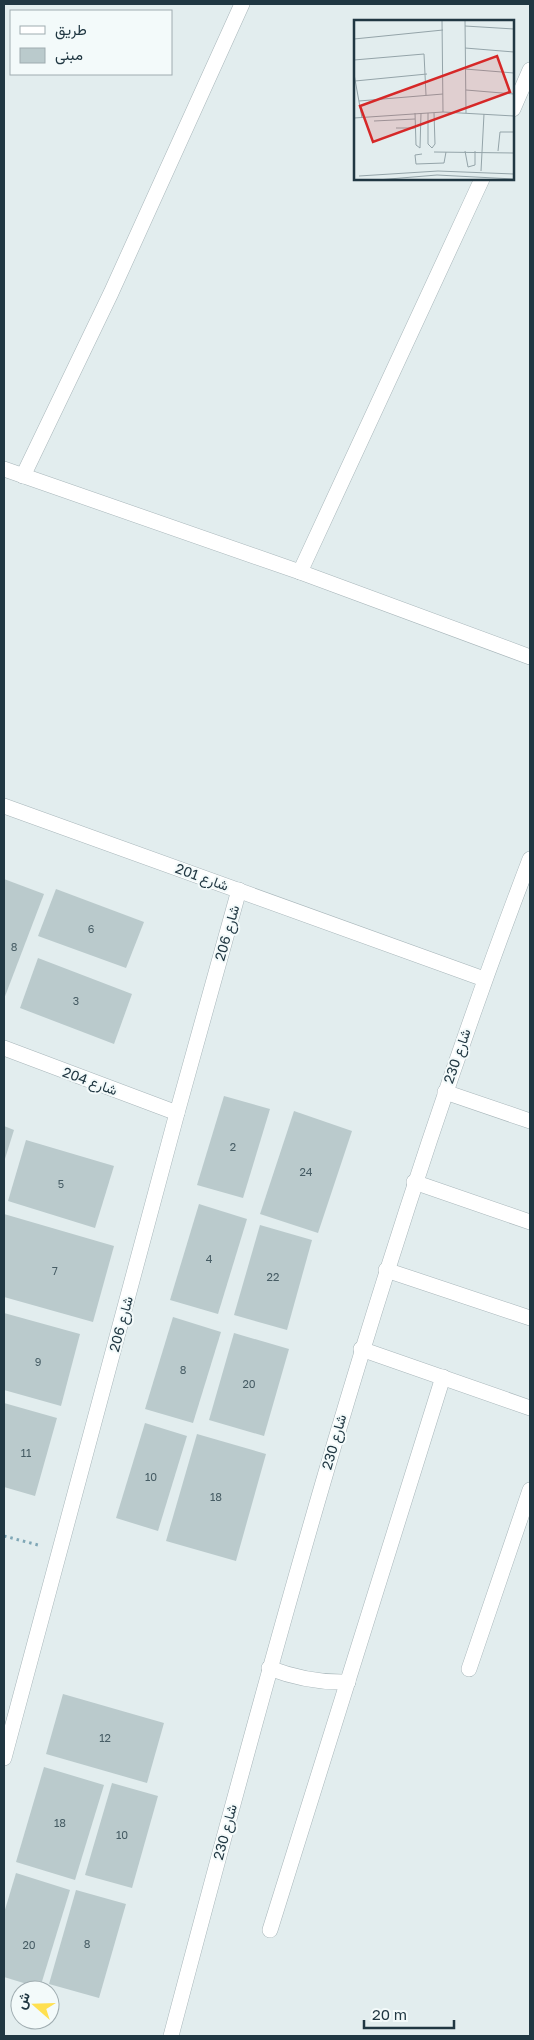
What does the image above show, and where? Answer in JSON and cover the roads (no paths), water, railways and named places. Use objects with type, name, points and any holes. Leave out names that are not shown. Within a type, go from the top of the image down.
[{"type":"street","points":[[23,476],[111,293],[242,4]]},
{"type":"street","points":[[514,108],[530,70]]},
{"type":"street","points":[[300,572],[482,180]]},
{"type":"street","points":[[4,469],[300,572],[530,657]]},
{"type":"street","name":"شارع 201","points":[[4,806],[484,979]]},
{"type":"street","name":"شارع 230","points":[[171,2036],[269,1668],[386,1270],[414,1182],[484,979],[530,859]]},
{"type":"street","name":"شارع 206","points":[[4,1758],[177,1113],[239,890]]},
{"type":"street","name":"شارع 204","points":[[4,1048],[177,1113]]},
{"type":"street","points":[[445,1092],[530,1121]]},
{"type":"street","points":[[414,1182],[530,1222]]},
{"type":"street","points":[[386,1270],[530,1318]]},
{"type":"street","points":[[362,1349],[530,1408]]},
{"type":"street","points":[[270,1930],[443,1377]]},
{"type":"street","points":[[469,1669],[530,1490]]},
{"type":"street","points":[[269,1668],[309,1681],[348,1682]]}]
